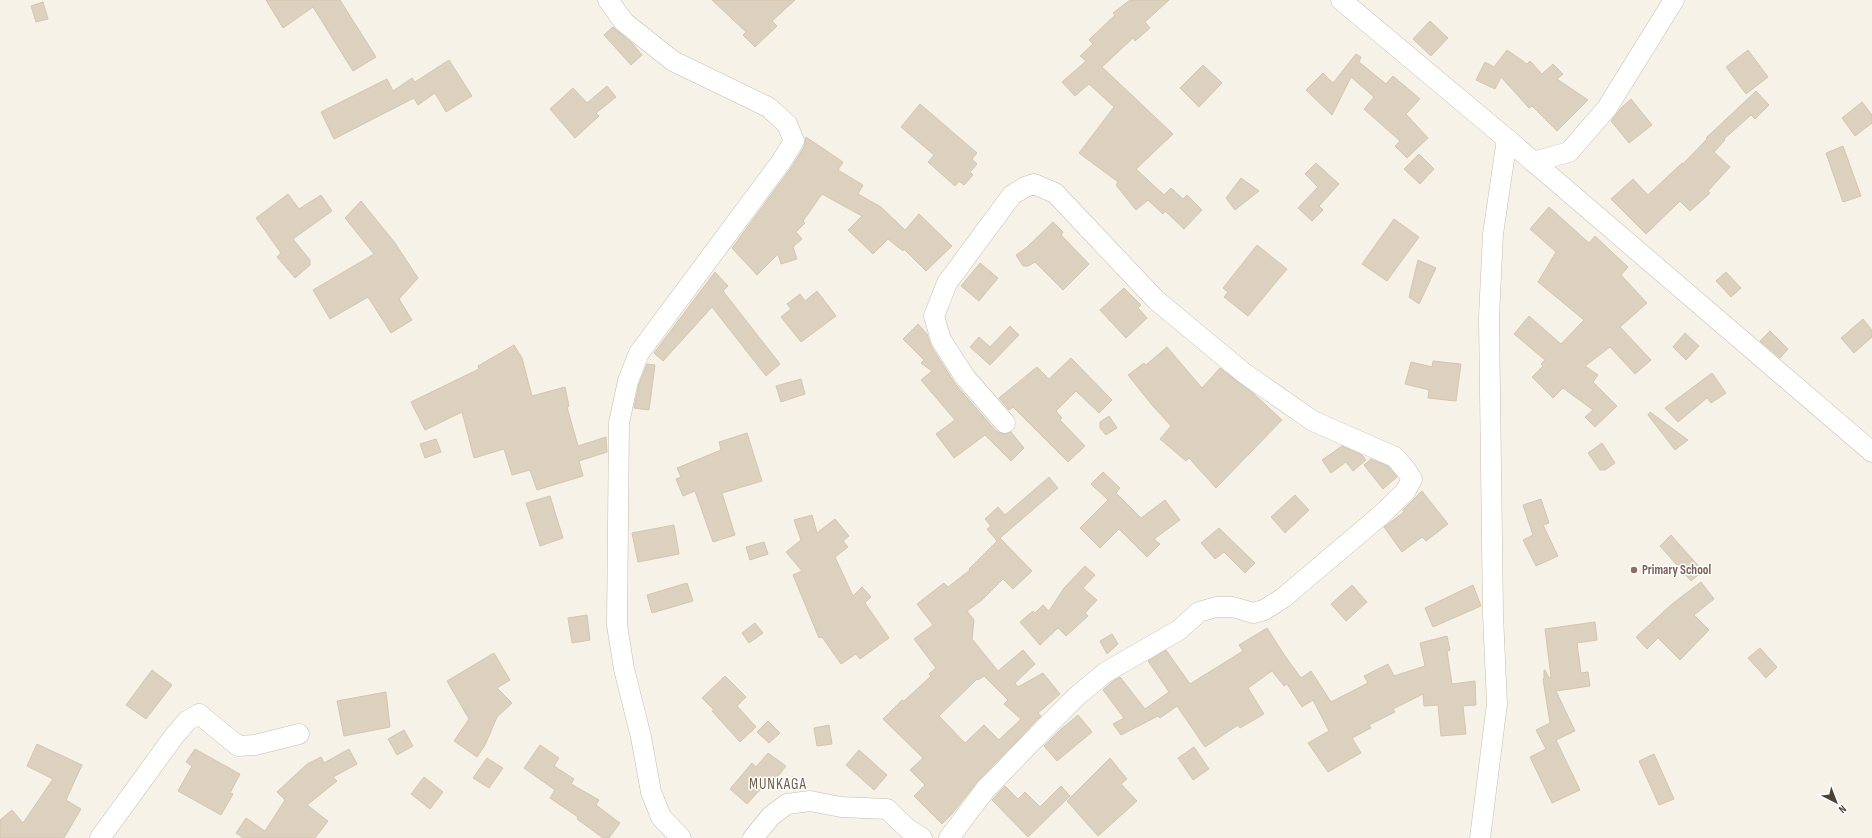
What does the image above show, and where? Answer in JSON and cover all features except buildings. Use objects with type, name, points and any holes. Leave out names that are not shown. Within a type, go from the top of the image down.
[{"type":"street","points":[[608,0],[624,22],[673,61],[768,107],[787,124],[794,141],[781,162],[639,353],[628,381],[619,423],[617,625],[624,669],[641,737],[651,792],[661,817],[681,838]]},
{"type":"street","points":[[1341,0],[1507,139],[1872,452]]},
{"type":"street","points":[[1533,162],[1569,152],[1579,141],[1607,108],[1674,0]]},
{"type":"street","points":[[1480,838],[1497,704],[1493,615],[1489,317],[1493,234],[1507,139]]},
{"type":"street","points":[[949,838],[985,790],[1077,696],[1106,672],[1179,630],[1199,612],[1216,607],[1233,607],[1253,613],[1264,610],[1283,598],[1381,515],[1405,492],[1412,479],[1395,457],[1313,421],[1244,373],[1156,300],[1055,193],[1034,184],[1025,187],[1012,195],[947,283],[934,316],[941,340],[964,377],[1005,423]]},
{"type":"street","points":[[100,838],[175,735],[186,722],[199,714],[238,746],[255,745],[299,734]]},
{"type":"street","points":[[753,838],[771,816],[787,804],[810,801],[841,807],[887,809],[908,829],[922,838]]},
{"type":"place","name":"Primary School","points":[[1634,570]]},
{"type":"district","name":"MUNKAGA","points":[[778,784]]}]
